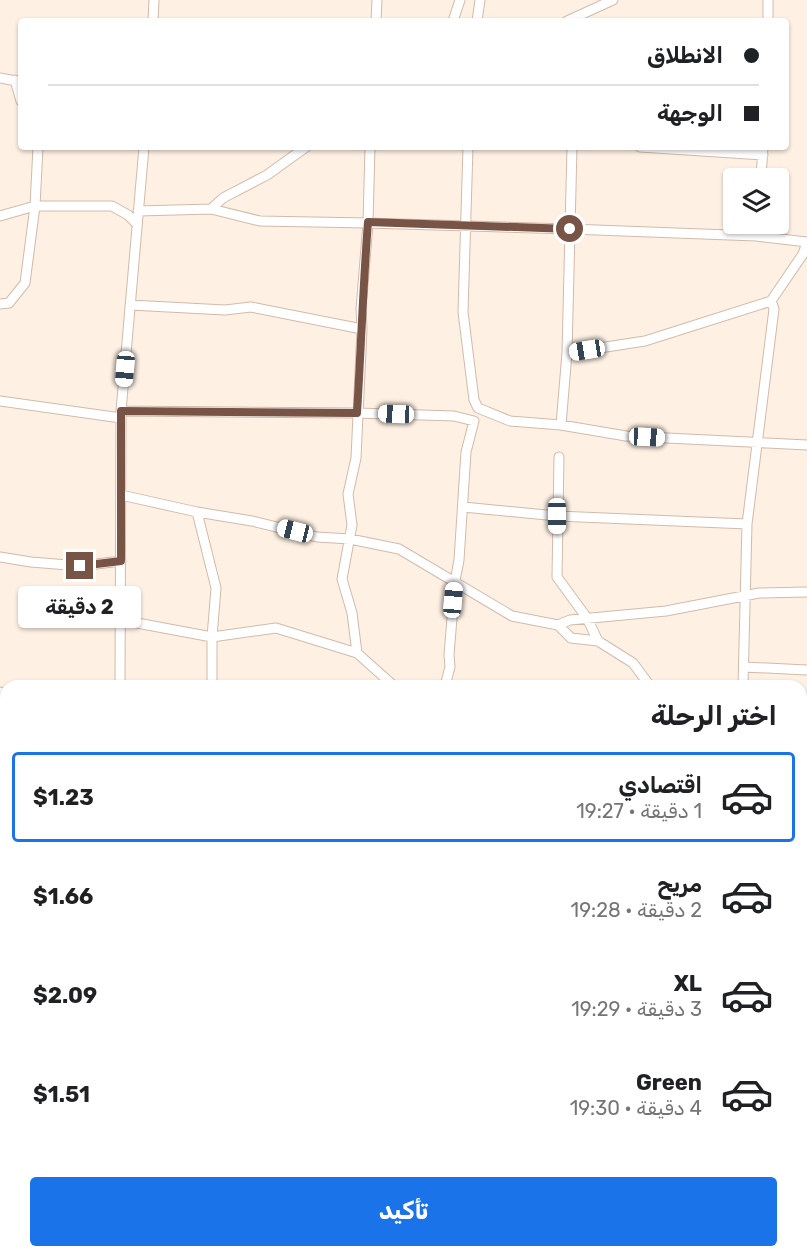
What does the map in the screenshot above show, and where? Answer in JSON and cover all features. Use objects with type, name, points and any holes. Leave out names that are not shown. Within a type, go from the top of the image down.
[{"type":"street","points":[[153,18],[154,0]]},
{"type":"street","points":[[376,18],[377,0]]},
{"type":"street","points":[[454,18],[460,0]]},
{"type":"street","points":[[477,18],[480,0]]},
{"type":"street","points":[[580,18],[613,0]]},
{"type":"street","points":[[768,0],[768,18]]},
{"type":"street","points":[[0,78],[18,81]]},
{"type":"street","points":[[0,304],[9,303],[25,283],[35,206],[38,150]]},
{"type":"street","points":[[120,680],[121,414],[144,150]]},
{"type":"street","points":[[211,209],[223,198],[267,176],[302,150]]},
{"type":"street","points":[[357,652],[352,613],[342,579],[352,525],[348,494],[356,458],[370,150]]},
{"type":"street","points":[[468,150],[463,312],[474,400],[478,408],[510,420],[561,424],[626,436],[807,445]]},
{"type":"street","points":[[561,424],[567,353],[572,150]]},
{"type":"street","points":[[732,150],[763,151],[762,168]]},
{"type":"street","points":[[0,216],[35,206],[112,206],[128,215],[137,224]]},
{"type":"street","points":[[138,211],[211,209],[260,221],[368,222],[756,236],[807,243],[804,254],[771,301],[645,341],[567,353]]},
{"type":"street","points":[[743,680],[747,524],[774,309],[771,301]]},
{"type":"street","points":[[130,305],[225,310],[251,307],[362,329]]},
{"type":"street","points":[[0,401],[121,414],[357,413],[454,416],[474,421],[466,452],[459,560],[448,655],[450,667],[445,680]]},
{"type":"street","points":[[559,457],[557,577],[587,618],[598,641]]},
{"type":"street","points":[[121,495],[197,512],[252,521],[317,537],[350,539],[399,549],[512,615],[558,625],[571,638],[598,641],[633,663],[646,680]]},
{"type":"street","points":[[463,507],[557,516],[747,524]]},
{"type":"street","points":[[197,512],[216,588],[212,637],[212,680]]},
{"type":"street","points":[[0,557],[80,566],[121,561]]},
{"type":"street","points":[[558,625],[570,620],[666,611],[759,593],[807,592]]},
{"type":"street","points":[[121,620],[212,637],[276,628],[357,652],[387,680]]},
{"type":"street","points":[[744,666],[807,670]]},
{"type":"route","points":[[80,566],[121,561],[121,411],[357,413],[361,309],[368,222],[570,229]]}]
